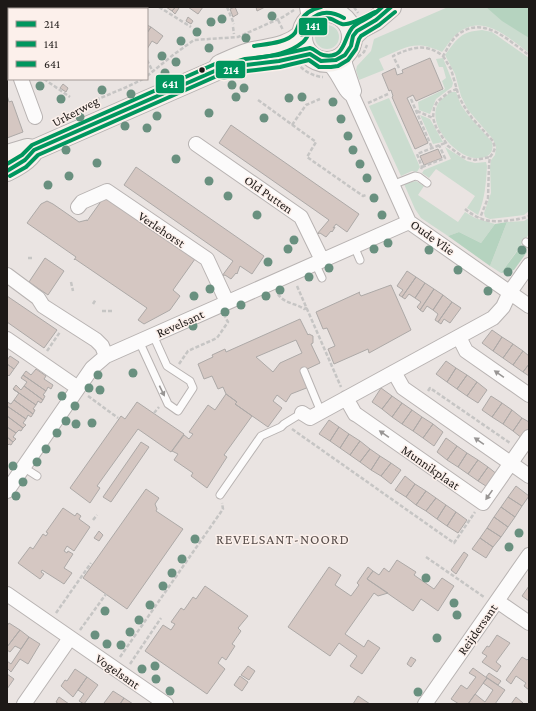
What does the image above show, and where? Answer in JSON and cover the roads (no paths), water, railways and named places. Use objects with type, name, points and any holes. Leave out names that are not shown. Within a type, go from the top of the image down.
[{"type":"main road","points":[[353,36],[361,28],[376,20],[390,7]]},
{"type":"main road","points":[[329,13],[350,26],[353,36],[351,46],[345,55],[336,60],[315,63],[304,45],[329,13]]},
{"type":"main road","name":"Urkerweg","points":[[7,155],[27,150],[34,150],[218,70],[220,65],[241,56],[280,48],[292,42],[329,13]]},
{"type":"main road","name":"Urkerweg","points":[[218,70],[223,72],[246,65],[273,62],[294,56],[315,63]]},
{"type":"main road","name":"Urkerweg","points":[[7,171],[30,156],[34,150]]},
{"type":"street","name":"Oude Vlie","points":[[345,55],[355,101]]},
{"type":"street","name":"Oude Vlie","points":[[315,63],[335,70],[348,93],[355,101],[409,222],[529,306]]},
{"type":"street","points":[[21,80],[35,117]]},
{"type":"street","name":"Old Putten","points":[[196,144],[301,217],[318,262]]},
{"type":"street","name":"Verlehorst","points":[[78,207],[82,202],[107,191],[207,259],[208,268],[227,302]]},
{"type":"street","name":"Revelsant","points":[[9,484],[24,467],[92,368],[106,356],[409,222]]},
{"type":"street","points":[[302,413],[310,418],[345,395],[394,372],[495,317],[508,300],[510,292],[529,265]]},
{"type":"street","points":[[7,274],[38,298],[42,306],[96,340],[102,346],[106,356]]},
{"type":"street","points":[[458,337],[466,351],[529,395]]},
{"type":"street","points":[[8,341],[78,388]]},
{"type":"street","points":[[394,372],[403,388],[529,476]]},
{"type":"street","name":"Munnikplaat","points":[[345,395],[355,414],[483,503],[529,437]]},
{"type":"street","name":"Reijdersant","points":[[425,704],[492,600],[529,555]]},
{"type":"street","name":"Vogelsant","points":[[7,594],[75,634],[166,704]]},
{"type":"street","points":[[492,600],[529,623]]},
{"type":"street","points":[[24,704],[75,634]]},
{"type":"lane","points":[[392,185],[411,177],[417,177],[427,183]]},
{"type":"lane","points":[[354,246],[360,260]]},
{"type":"lane","points":[[318,262],[322,278]]},
{"type":"lane","points":[[139,341],[168,404],[178,410],[193,388],[190,381],[167,366],[153,335]]},
{"type":"lane","points":[[304,371],[321,412]]},
{"type":"lane","points":[[220,497],[261,436],[281,427],[302,413]]},
{"type":"lane","points":[[24,467],[37,476]]},
{"type":"district","name":"REVELSANT-NOORD","points":[[283,539]]}]
